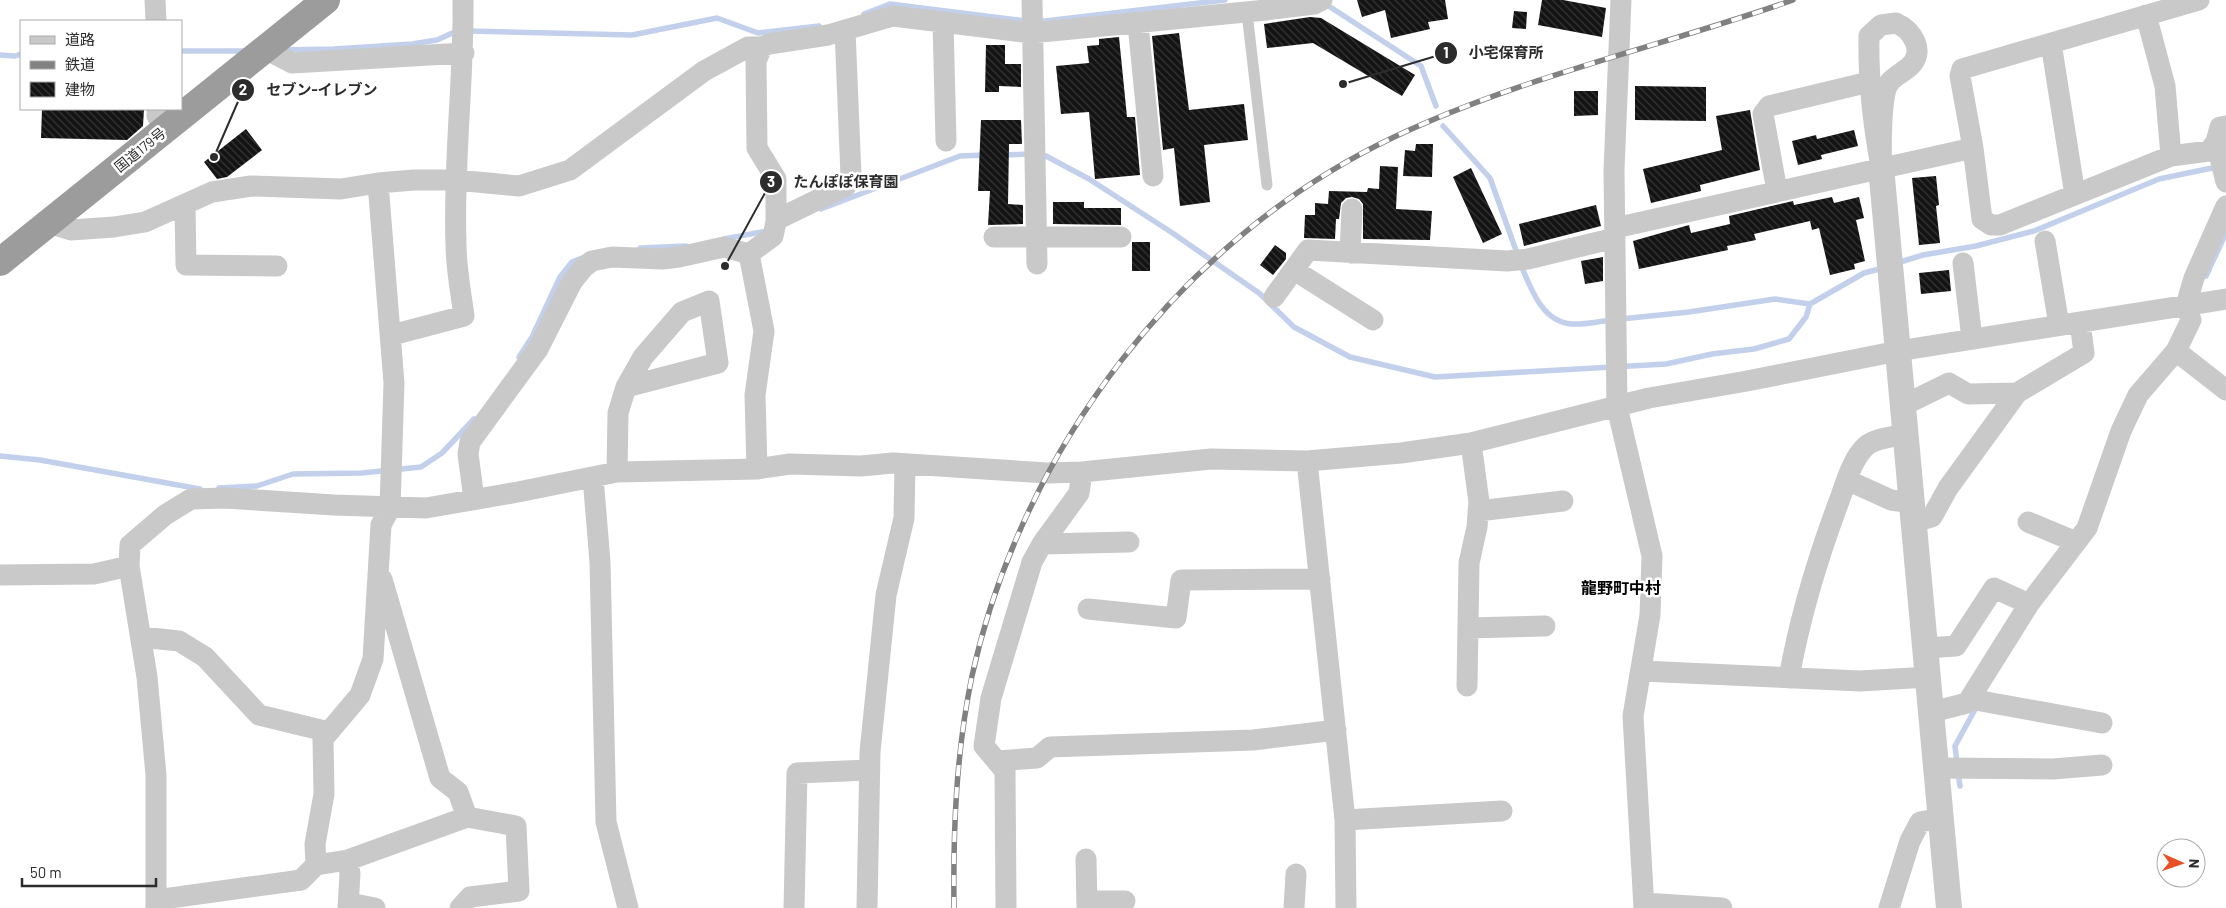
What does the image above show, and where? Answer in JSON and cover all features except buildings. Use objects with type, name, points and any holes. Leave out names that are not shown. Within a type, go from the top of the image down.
[{"type":"highway","name":"国道179号","points":[[182,105],[265,49],[326,0]]},
{"type":"highway","name":"国道179号","points":[[0,262],[48,223],[161,119],[174,110]]},
{"type":"street","points":[[155,0],[156,20]]},
{"type":"street","points":[[392,335],[464,316],[456,246],[456,180],[464,53],[463,0]]},
{"type":"street","points":[[1032,0],[1031,33],[1037,264]]},
{"type":"street","points":[[48,223],[71,230],[114,227],[145,222],[212,192],[251,186],[341,189],[414,180],[456,180],[519,186],[570,170],[704,71],[748,47],[762,47],[845,30],[893,16],[1031,33],[1138,24],[1260,8],[1314,4],[1322,0]]},
{"type":"street","points":[[1622,0],[1614,170],[1617,407],[1652,556],[1650,615],[1633,716],[1644,906],[1722,908]]},
{"type":"street","points":[[2199,0],[1962,69],[1960,76],[1973,148],[1982,219],[1991,225],[2000,225],[2171,156],[2209,151],[2221,134]]},
{"type":"street","points":[[2146,15],[2165,86],[2171,156]]},
{"type":"street","points":[[943,22],[946,141]]},
{"type":"street","points":[[1881,167],[1885,91],[1896,74],[1911,66],[1918,52],[1915,40],[1906,28],[1896,23],[1881,25],[1869,36],[1869,82],[1881,167],[1891,266],[1949,908]]},
{"type":"street","points":[[1138,24],[1153,176]]},
{"type":"street","points":[[776,220],[846,186],[851,176],[845,30]]},
{"type":"street","points":[[2050,43],[2075,195]]},
{"type":"street","points":[[748,254],[773,236],[776,220],[776,179],[757,148],[756,61],[762,47]]},
{"type":"street","points":[[265,49],[292,63],[464,53]]},
{"type":"street","points":[[1777,191],[1764,114],[1769,106],[1869,82]]},
{"type":"street","points":[[2221,134],[2226,182]]},
{"type":"street","points":[[1274,297],[1308,250],[1507,261],[1528,259],[1615,233],[1777,191],[1973,148]]},
{"type":"street","points":[[316,865],[315,844],[324,794],[323,739],[360,695],[373,659],[381,525],[390,508],[394,383],[392,335],[378,183]]},
{"type":"street","points":[[185,205],[186,265],[277,266]]},
{"type":"street","points":[[1932,712],[1968,703],[2029,604],[2086,528],[2121,431],[2138,395],[2176,351],[2191,320],[2186,305],[2194,278],[2217,245],[2226,206]]},
{"type":"street","points":[[1350,253],[1352,209]]},
{"type":"street","points":[[994,238],[1037,236],[1121,237]]},
{"type":"street","points":[[2045,241],[2059,325]]},
{"type":"street","points":[[474,500],[468,454],[470,442],[538,349],[572,282],[584,267],[592,261],[612,257],[680,258],[724,247],[748,254]]},
{"type":"street","points":[[748,254],[764,331],[755,395],[757,469]]},
{"type":"street","points":[[1963,263],[1972,339]]},
{"type":"street","points":[[1294,270],[1373,320]]},
{"type":"street","points":[[460,908],[470,897],[519,891],[516,826],[467,817],[348,860],[316,865],[301,880],[212,900],[156,904],[156,775],[147,677],[130,566],[130,545],[165,515],[191,499],[225,498],[390,508],[426,508],[617,472],[757,469],[790,464],[862,466],[905,464],[1047,473],[1082,472],[1211,459],[1307,460],[1401,453],[1471,443],[1649,398],[1972,339],[2226,299]]},
{"type":"street","points":[[617,472],[618,413],[626,386],[643,357],[682,312],[709,301],[718,363],[626,386]]},
{"type":"street","points":[[1847,480],[1891,500],[1913,513],[1932,518],[1948,488],[2017,393],[2084,353],[2080,322]]},
{"type":"street","points":[[2176,351],[2226,390]]},
{"type":"street","points":[[1904,405],[1949,383],[1968,394],[2017,393]]},
{"type":"street","points":[[1789,678],[1799,625],[1815,566],[1847,480],[1864,448],[1870,442],[1906,434]]},
{"type":"street","points":[[1467,686],[1469,563],[1479,502],[1471,443]]},
{"type":"street","points":[[1307,460],[1345,820],[1346,908]]},
{"type":"street","points":[[867,908],[869,770],[886,595],[904,518],[905,464]]},
{"type":"street","points":[[1006,908],[1005,771],[984,746],[991,698],[1032,562],[1042,544],[1079,493],[1082,472]]},
{"type":"street","points":[[593,477],[600,562],[606,822],[628,908]]},
{"type":"street","points":[[1478,511],[1563,501]]},
{"type":"street","points":[[2028,522],[2076,542]]},
{"type":"street","points":[[1042,544],[1130,542]]},
{"type":"street","points":[[0,575],[94,574],[130,566]]},
{"type":"street","points":[[378,567],[396,621],[440,778],[458,792],[467,817]]},
{"type":"street","points":[[1088,609],[1176,618],[1181,580],[1320,579]]},
{"type":"street","points":[[1926,648],[1956,646],[1994,588],[2029,604]]},
{"type":"street","points":[[1468,628],[1544,626]]},
{"type":"street","points":[[141,637],[179,641],[205,657],[259,714],[329,732]]},
{"type":"street","points":[[1642,671],[1860,681],[1929,677]]},
{"type":"street","points":[[1970,699],[2102,723]]},
{"type":"street","points":[[997,761],[1037,758],[1050,747],[1253,740],[1336,730]]},
{"type":"street","points":[[1937,768],[2053,769],[2102,765]]},
{"type":"street","points":[[794,908],[797,773],[869,770]]},
{"type":"street","points":[[1345,820],[1502,811]]},
{"type":"street","points":[[1890,908],[1910,841],[1920,822],[1942,818]]},
{"type":"street","points":[[1086,859],[1087,905],[1125,901]]},
{"type":"street","points":[[348,860],[350,874],[348,905],[375,908]]},
{"type":"street","points":[[1294,908],[1296,874]]},
{"type":"lane","points":[[1260,8],[1267,185]]},
{"type":"waterway","points":[[864,14],[890,4],[1018,20],[1045,21],[1225,0]]},
{"type":"waterway","points":[[1324,3],[1421,66],[1436,106]]},
{"type":"waterway","points":[[468,31],[632,35],[717,18],[758,33],[819,26]]},
{"type":"waterway","points":[[281,50],[412,44],[437,40],[459,30]]},
{"type":"waterway","points":[[182,51],[246,51]]},
{"type":"waterway","points":[[0,55],[20,54]]},
{"type":"waterway","points":[[1443,126],[1490,178],[1518,256]]},
{"type":"waterway","points":[[1002,155],[1030,154]]},
{"type":"waterway","points":[[821,209],[960,156],[985,155]]},
{"type":"waterway","points":[[1039,155],[1046,156],[1089,179],[1171,232],[1259,293],[1294,327],[1350,357],[1435,377],[1666,364],[1712,354],[1754,349],[1789,339],[1806,317],[1810,304],[1864,273],[1883,268]]},
{"type":"waterway","points":[[1897,263],[1923,255],[1976,246],[2034,231],[2159,179],[2217,167]]},
{"type":"waterway","points":[[724,239],[767,231]]},
{"type":"waterway","points":[[2206,276],[2226,233]]},
{"type":"waterway","points":[[640,248],[686,246]]},
{"type":"waterway","points":[[519,357],[532,337],[560,277],[572,262],[582,258]]},
{"type":"waterway","points":[[1521,265],[1539,303],[1553,317],[1562,322],[1572,324],[1612,320]]},
{"type":"waterway","points":[[1621,319],[1689,312],[1775,299],[1810,304]]},
{"type":"waterway","points":[[219,488],[257,486],[293,474],[362,473],[421,467],[442,453],[474,419]]},
{"type":"waterway","points":[[0,456],[40,460],[200,489]]},
{"type":"waterway","points":[[1957,763],[1955,746],[1978,704]]},
{"type":"waterway","points":[[1958,773],[1960,786]]},
{"type":"railway","points":[[954,908],[955,821],[962,734],[972,676],[996,592],[1029,511],[1071,433],[1122,360],[1180,293],[1245,233],[1316,181],[1392,138],[1490,97],[1793,0]]},
{"type":"place","name":"小宅保育所","points":[[1343,84]]},
{"type":"place","name":"セブン-イレブン","points":[[214,157]]},
{"type":"place","name":"たんぽぽ保育園","points":[[725,266]]},
{"type":"district","name":"龍野町中村","points":[[1621,588]]}]
